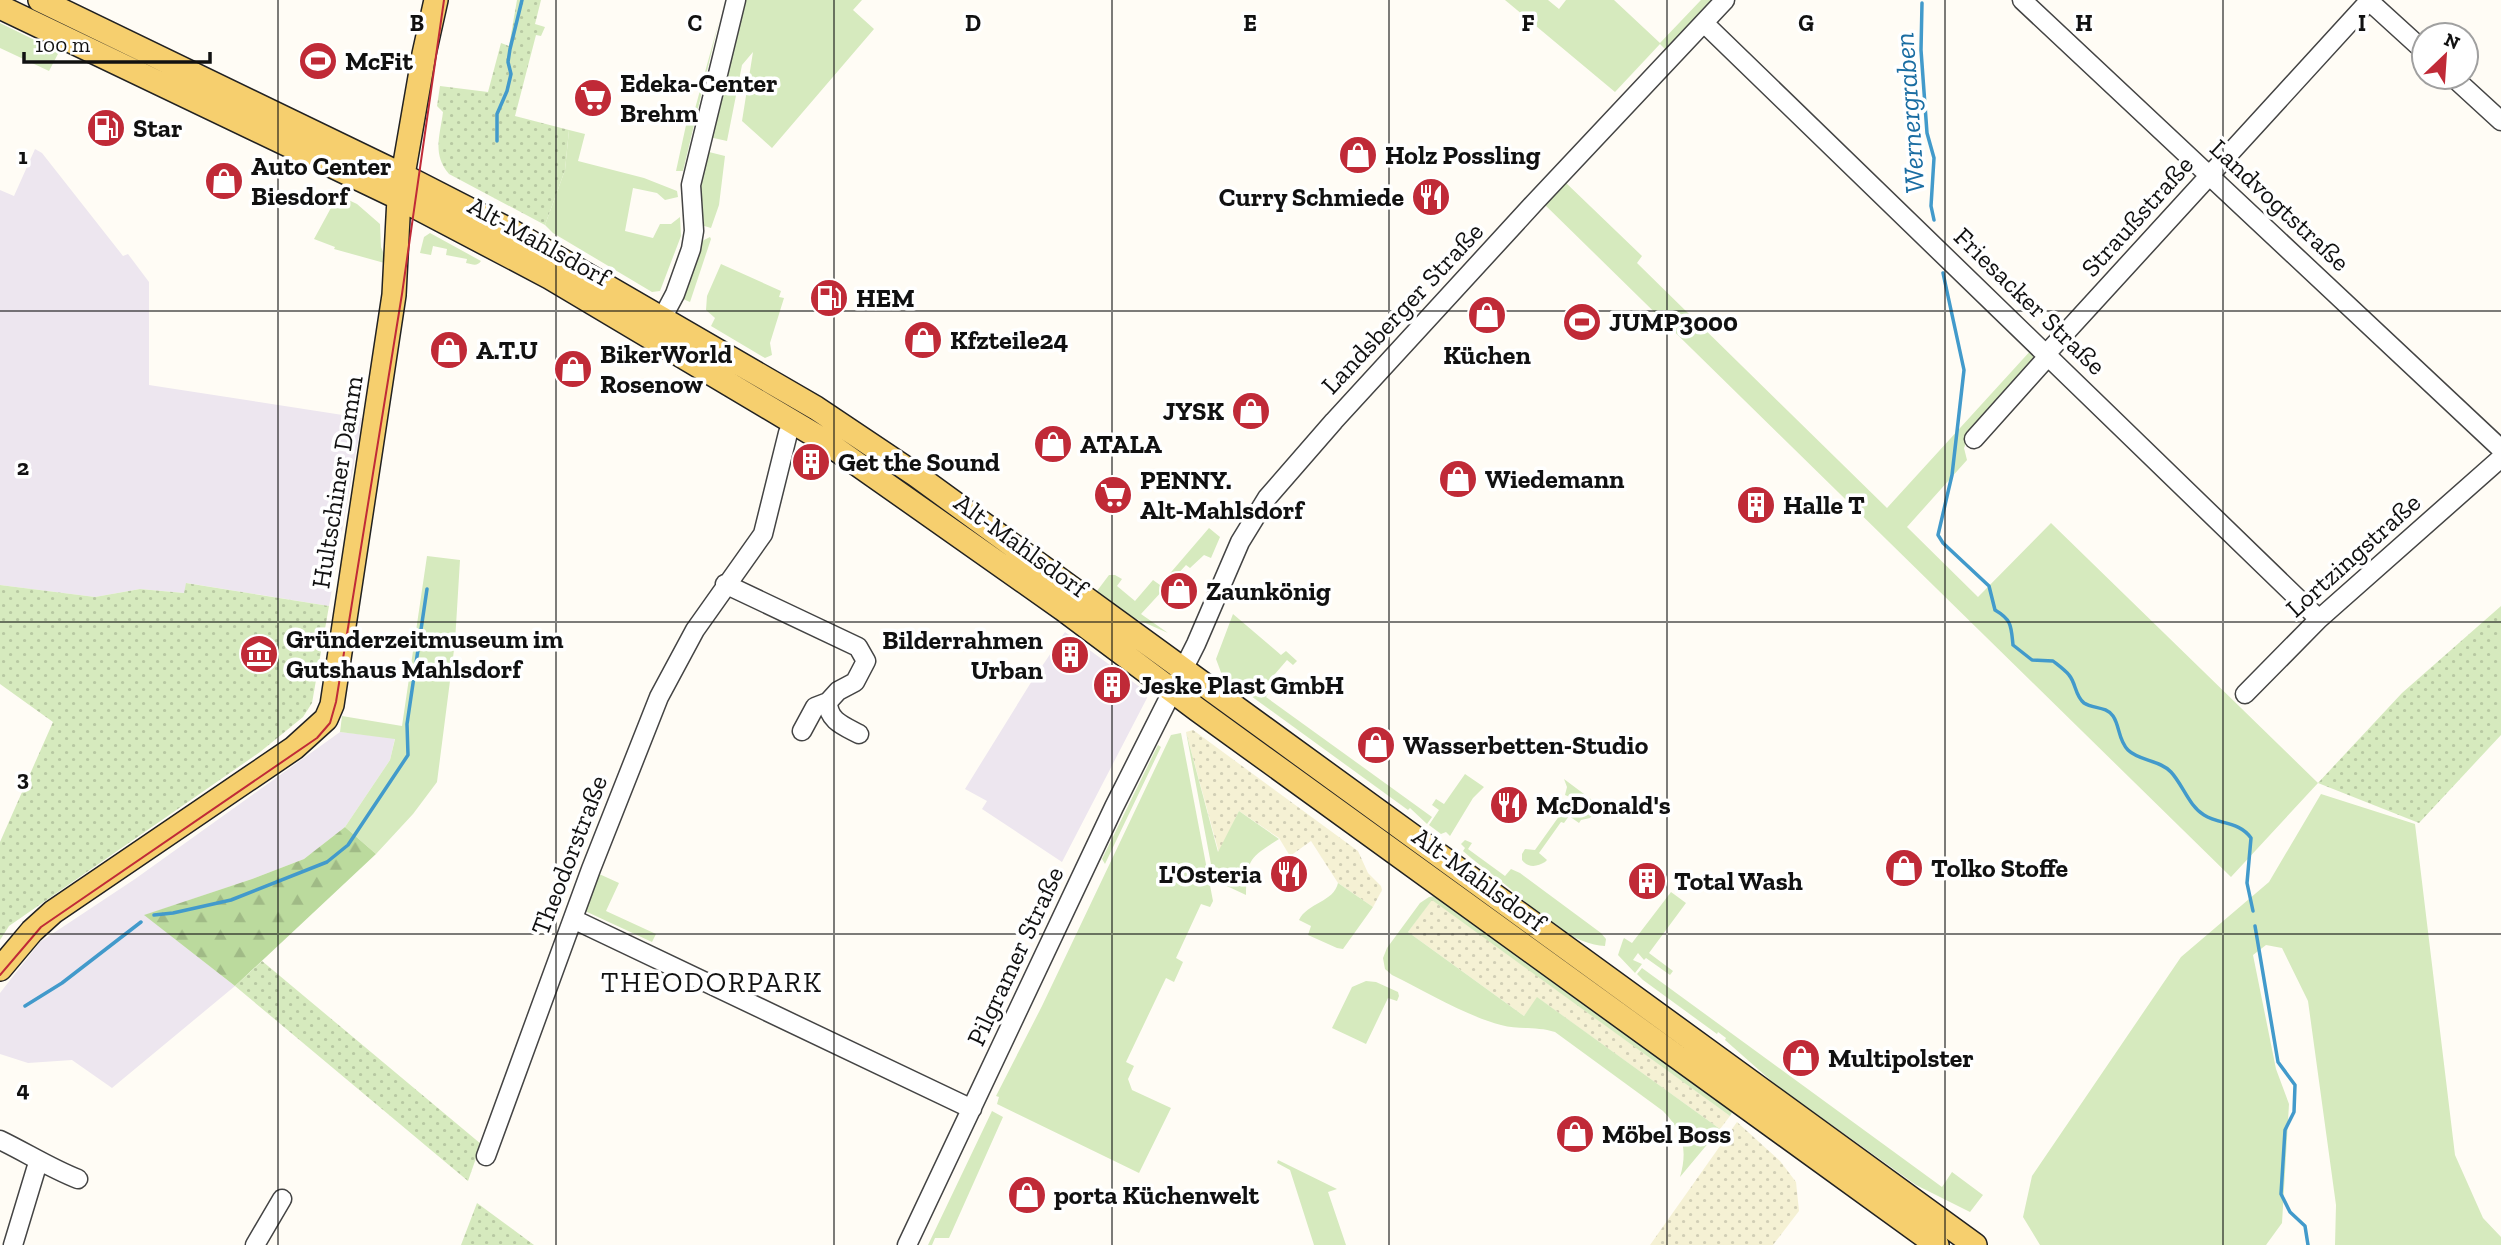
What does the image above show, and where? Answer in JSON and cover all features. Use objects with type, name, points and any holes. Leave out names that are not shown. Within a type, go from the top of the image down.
[{"type":"main road","name":"Alt-Mahlsdorf","points":[[40,0],[401,186],[551,278],[816,408],[916,475],[1177,680]]},
{"type":"main road","name":"Hultschiner Damm","points":[[0,969],[32,931],[53,912],[295,748],[326,719],[332,705],[394,295],[401,186],[436,0]]},
{"type":"main road","name":"Alt-Mahlsdorf","points":[[0,7],[401,186]]},
{"type":"main road","name":"Alt-Mahlsdorf","points":[[657,329],[1177,680],[1946,1237],[1975,1245]]},
{"type":"street","points":[[657,329],[675,294],[691,249],[694,231],[691,185],[736,0]]},
{"type":"street","name":"Landsberger Straße","points":[[1177,680],[1240,542],[1267,498],[1536,201],[1726,0]]},
{"type":"street","name":"Landvogtstraße","points":[[2022,0],[2501,449]]},
{"type":"street","points":[[2369,0],[2410,38]]},
{"type":"street","name":"Straußstraße","points":[[1974,439],[2043,362],[2047,354],[2369,0]]},
{"type":"street","name":"Friesacker Straße","points":[[1704,23],[2319,619]]},
{"type":"street","points":[[2468,91],[2501,121]]},
{"type":"street","name":"Theodorstraße","points":[[486,1156],[573,919],[659,697],[695,629],[763,534],[788,433],[794,422]]},
{"type":"street","name":"Lortzingstraße","points":[[2245,694],[2319,619],[2501,458]]},
{"type":"street","points":[[725,584],[858,647],[866,661],[855,682],[838,691],[828,702],[815,707],[802,731]]},
{"type":"street","name":"Pilgramer Straße","points":[[906,1245],[1177,680]]},
{"type":"street","points":[[828,702],[828,712],[836,722],[859,734]]},
{"type":"street","points":[[573,919],[972,1109]]},
{"type":"street","points":[[0,1140],[78,1180]]},
{"type":"street","points":[[13,1245],[36,1169],[41,1163]]},
{"type":"street","points":[[255,1245],[282,1199]]},
{"type":"shaded area","points":[[35,149],[42,153],[123,256],[128,254],[149,282],[149,385],[362,418],[329,606],[187,583],[185,593],[140,589],[95,597],[0,585],[0,190],[14,196]]},
{"type":"shaded area","points":[[1065,632],[1148,693],[1062,862],[982,809],[987,801],[965,789]]},
{"type":"shaded area","points":[[1193,730],[1358,851],[1368,873],[1381,886],[1382,890],[1373,907],[1338,883],[1311,841],[1290,856],[1279,838],[1239,811],[1219,853],[1186,732]]},
{"type":"shaded area","points":[[340,732],[395,738],[390,760],[345,827],[304,859],[145,915],[235,986],[112,1088],[72,1060],[28,1063],[0,1054],[0,993],[40,942],[135,879]]},
{"type":"shaded area","points":[[1432,899],[1730,1116],[1720,1129],[1538,998],[1524,1016],[1408,932]]},
{"type":"shaded area","points":[[1737,1122],[1780,1161],[1796,1182],[1799,1211],[1773,1245],[1650,1245]]},
{"type":"green space","points":[[517,0],[541,0],[535,24],[545,27],[541,36],[536,35],[515,116],[569,130],[565,170],[545,225],[449,174],[439,152],[443,112],[437,106],[440,86],[488,92],[501,43],[509,46]]},
{"type":"green space","points":[[743,0],[862,0],[853,10],[874,29],[772,148],[742,121],[753,52],[742,65],[727,141],[709,137]]},
{"type":"green space","points":[[1505,0],[1548,0],[1559,9],[1566,0],[1614,0],[1660,43],[1701,0],[1713,0],[1665,49],[1660,44],[1615,92]]},
{"type":"green space","points":[[719,21],[683,171],[676,171],[688,116],[693,116]]},
{"type":"green space","points":[[0,23],[59,52],[49,71],[0,48]]},
{"type":"green space","points":[[569,130],[585,134],[578,161],[644,178],[677,191],[678,197],[665,200],[657,193],[633,188],[625,231],[653,238],[660,224],[671,224],[680,217],[681,236],[660,291],[652,292],[553,233],[545,225],[565,170]]},
{"type":"green space","points":[[705,151],[725,156],[719,205],[711,228],[701,225],[695,196]]},
{"type":"green space","points":[[1564,181],[1642,256],[1637,263],[1887,508],[2033,348],[2038,357],[1968,438],[1964,448],[1967,460],[1907,527],[1978,597],[2051,523],[2318,783],[2231,877],[1543,203]]},
{"type":"green space","points":[[338,195],[357,204],[380,224],[381,247],[388,264],[334,249],[335,247],[314,239]]},
{"type":"green space","points":[[430,233],[481,261],[476,265],[466,263],[467,259],[446,255],[447,249],[433,246],[431,255],[420,253],[424,237]]},
{"type":"green space","points":[[710,237],[690,302],[683,299],[702,241]]},
{"type":"green space","points":[[721,264],[781,291],[779,297],[784,298],[770,343],[772,355],[765,358],[711,326],[715,318],[706,310],[707,296]]},
{"type":"green space","points":[[1209,528],[1220,537],[1211,558],[1204,555],[1190,568],[1186,565],[1141,614],[1168,633],[1134,618],[1097,591],[1109,575],[1115,575],[1122,579],[1117,586],[1135,601],[1153,580],[1160,585]]},
{"type":"green space","points":[[427,556],[460,560],[455,642],[437,782],[413,814],[376,854],[345,827],[390,760],[395,739],[340,732],[342,716],[402,726]]},
{"type":"green space","points":[[186,583],[329,606],[312,703],[303,717],[260,752],[9,926],[0,940],[0,842],[53,722],[0,684],[0,585],[95,597],[140,589],[184,593]]},
{"type":"green space","points":[[2501,606],[2501,735],[2419,823],[2318,783],[2402,693]]},
{"type":"green space","points":[[1233,614],[1281,655],[1286,651],[1297,661],[1293,665],[1287,660],[1262,689],[1268,694],[1266,697],[1432,817],[1427,824],[1410,808],[1408,810],[1222,675],[1216,659]]},
{"type":"green space","points":[[1186,732],[1218,852],[1239,811],[1279,839],[1261,851],[1249,866],[1246,895],[1214,880]]},
{"type":"green space","points":[[1181,733],[1213,901],[1210,907],[1201,904],[1176,958],[1183,962],[1174,982],[1166,978],[1126,1062],[1134,1066],[1128,1079],[1132,1090],[1171,1108],[1139,1173],[997,1104],[999,1097],[996,1096],[1042,1006],[1171,735]]},
{"type":"green space","points":[[1158,745],[1161,747],[1105,864],[1102,859]]},
{"type":"green space","points":[[1465,774],[1484,787],[1473,798],[1450,836],[1446,832],[1441,834],[1429,825],[1439,810],[1432,805],[1436,799],[1444,804]]},
{"type":"green space","points":[[1564,779],[1600,806],[1590,818],[1579,823],[1569,816],[1564,823],[1561,822],[1539,853],[1547,860],[1536,866],[1527,864],[1522,860],[1525,849],[1535,850],[1572,798],[1565,795],[1567,787]]},
{"type":"green space","points":[[2321,794],[2415,824],[2455,1155],[2483,1218],[2501,1237],[2501,1245],[2335,1245],[2336,1205],[2308,1001],[2282,948],[2266,945],[2253,955],[2276,1069],[2289,1104],[2282,1223],[2266,1245],[2040,1245],[2023,1217],[2032,1176],[2181,957],[2269,882]]},
{"type":"green space","points":[[345,827],[376,854],[235,986],[144,915],[304,859]]},
{"type":"green space","points":[[1465,840],[1472,843],[1468,849],[1505,876],[1511,869],[1520,873],[1601,933],[1606,939],[1605,946],[1575,938],[1547,920],[1463,851],[1465,848],[1461,844]]},
{"type":"green space","points":[[597,873],[619,883],[606,911],[656,934],[652,942],[585,911]]},
{"type":"green space","points":[[1338,883],[1373,907],[1343,949],[1308,935],[1311,926],[1299,920],[1308,910],[1326,899]]},
{"type":"green space","points":[[1671,892],[1686,903],[1649,953],[1673,971],[1670,975],[1646,958],[1644,960],[1638,953],[1633,960],[1642,964],[1635,973],[1618,955],[1623,940],[1624,938],[1632,943]]},
{"type":"green space","points":[[1440,895],[1735,1107],[1730,1116],[1432,900],[1408,932],[1524,1016],[1537,997],[1720,1129],[1680,1177],[1684,1158],[1682,1141],[1670,1118],[1555,1032],[1508,1026],[1474,1016],[1385,969],[1383,958],[1387,948],[1420,903],[1429,897]]},
{"type":"green space","points":[[262,961],[481,1144],[468,1181],[235,986]]},
{"type":"green space","points":[[1642,968],[1942,1187],[1952,1172],[1983,1195],[1970,1212],[1916,1185],[1776,1085],[1725,1040],[1726,1038],[1643,980],[1637,974]]},
{"type":"green space","points":[[1366,981],[1376,982],[1398,992],[1399,996],[1397,1001],[1388,998],[1366,1044],[1332,1028],[1352,987]]},
{"type":"green space","points":[[992,1111],[1003,1117],[949,1238],[935,1238],[932,1245],[928,1245]]},
{"type":"green space","points":[[1278,1160],[1337,1189],[1328,1192],[1346,1245],[1314,1245],[1290,1170],[1277,1163]]},
{"type":"green space","points":[[477,1203],[534,1245],[461,1245]]},
{"type":"waterway","points":[[497,141],[497,114],[511,74],[508,62],[522,0]]},
{"type":"waterway","name":"Wernergraben","points":[[1922,3],[1921,50],[1927,133],[1934,158],[1931,206],[1934,220]]},
{"type":"waterway","name":"Wernergraben","points":[[1943,273],[1964,370],[1952,475],[1938,535],[1943,543],[1989,586],[1995,610],[2010,624],[2013,645],[2032,660],[2053,661],[2071,678],[2084,703],[2107,711],[2113,716],[2122,742],[2128,750],[2171,772],[2194,806],[2204,815],[2235,826],[2251,838],[2247,883],[2253,911]]},
{"type":"waterway","points":[[154,915],[231,900],[327,862],[348,845],[408,755],[407,724],[427,589]]},
{"type":"waterway","points":[[25,1006],[62,983],[141,922]]},
{"type":"waterway","name":"Wernergraben","points":[[2255,926],[2278,1062],[2295,1085],[2294,1112],[2285,1130],[2281,1194],[2290,1212],[2305,1226],[2308,1245]]},
{"type":"tram line","points":[[0,975],[41,927],[317,738],[330,723],[336,702],[402,294],[444,0]]},
{"type":"place","name":"McFit","points":[[318,61]]},
{"type":"place","name":"Edeka-Center Brehm","points":[[593,98]]},
{"type":"place","name":"Star","points":[[106,128]]},
{"type":"place","name":"Holz Possling","points":[[1358,155]]},
{"type":"place","name":"Auto Center Biesdorf","points":[[224,181]]},
{"type":"place","name":"Curry Schmiede","points":[[1431,197]]},
{"type":"place","name":"HEM","points":[[829,298]]},
{"type":"place","name":"Küchen","points":[[1487,315]]},
{"type":"place","name":"JUMP3000","points":[[1582,322]]},
{"type":"place","name":"Kfzteile24","points":[[923,340]]},
{"type":"place","name":"A.T.U","points":[[449,350]]},
{"type":"place","name":"BikerWorld Rosenow","points":[[573,369]]},
{"type":"place","name":"JYSK","points":[[1251,411]]},
{"type":"place","name":"ATALA","points":[[1053,444]]},
{"type":"place","name":"Get the Sound","points":[[811,462]]},
{"type":"place","name":"Wiedemann","points":[[1458,479]]},
{"type":"place","name":"PENNY. Alt-Mahlsdorf","points":[[1113,495]]},
{"type":"place","name":"Halle T","points":[[1756,505]]},
{"type":"place","name":"Zaunkönig","points":[[1179,591]]},
{"type":"place","name":"Gründerzeitmuseum im Gutshaus Mahlsdorf","points":[[259,654]]},
{"type":"place","name":"Bilderrahmen Urban","points":[[1070,655]]},
{"type":"place","name":"Jeske Plast GmbH","points":[[1112,685]]},
{"type":"place","name":"Wasserbetten-Studio","points":[[1376,745]]},
{"type":"place","name":"McDonald's","points":[[1509,805]]},
{"type":"place","name":"Tolko Stoffe","points":[[1904,868]]},
{"type":"place","name":"L'Osteria","points":[[1289,874]]},
{"type":"place","name":"Total Wash","points":[[1647,881]]},
{"type":"place","name":"Multipolster","points":[[1801,1058]]},
{"type":"place","name":"Möbel Boss","points":[[1575,1134]]},
{"type":"place","name":"porta Küchenwelt","points":[[1027,1195]]},
{"type":"district","name":"THEODORPARK","points":[[712,982]]}]
